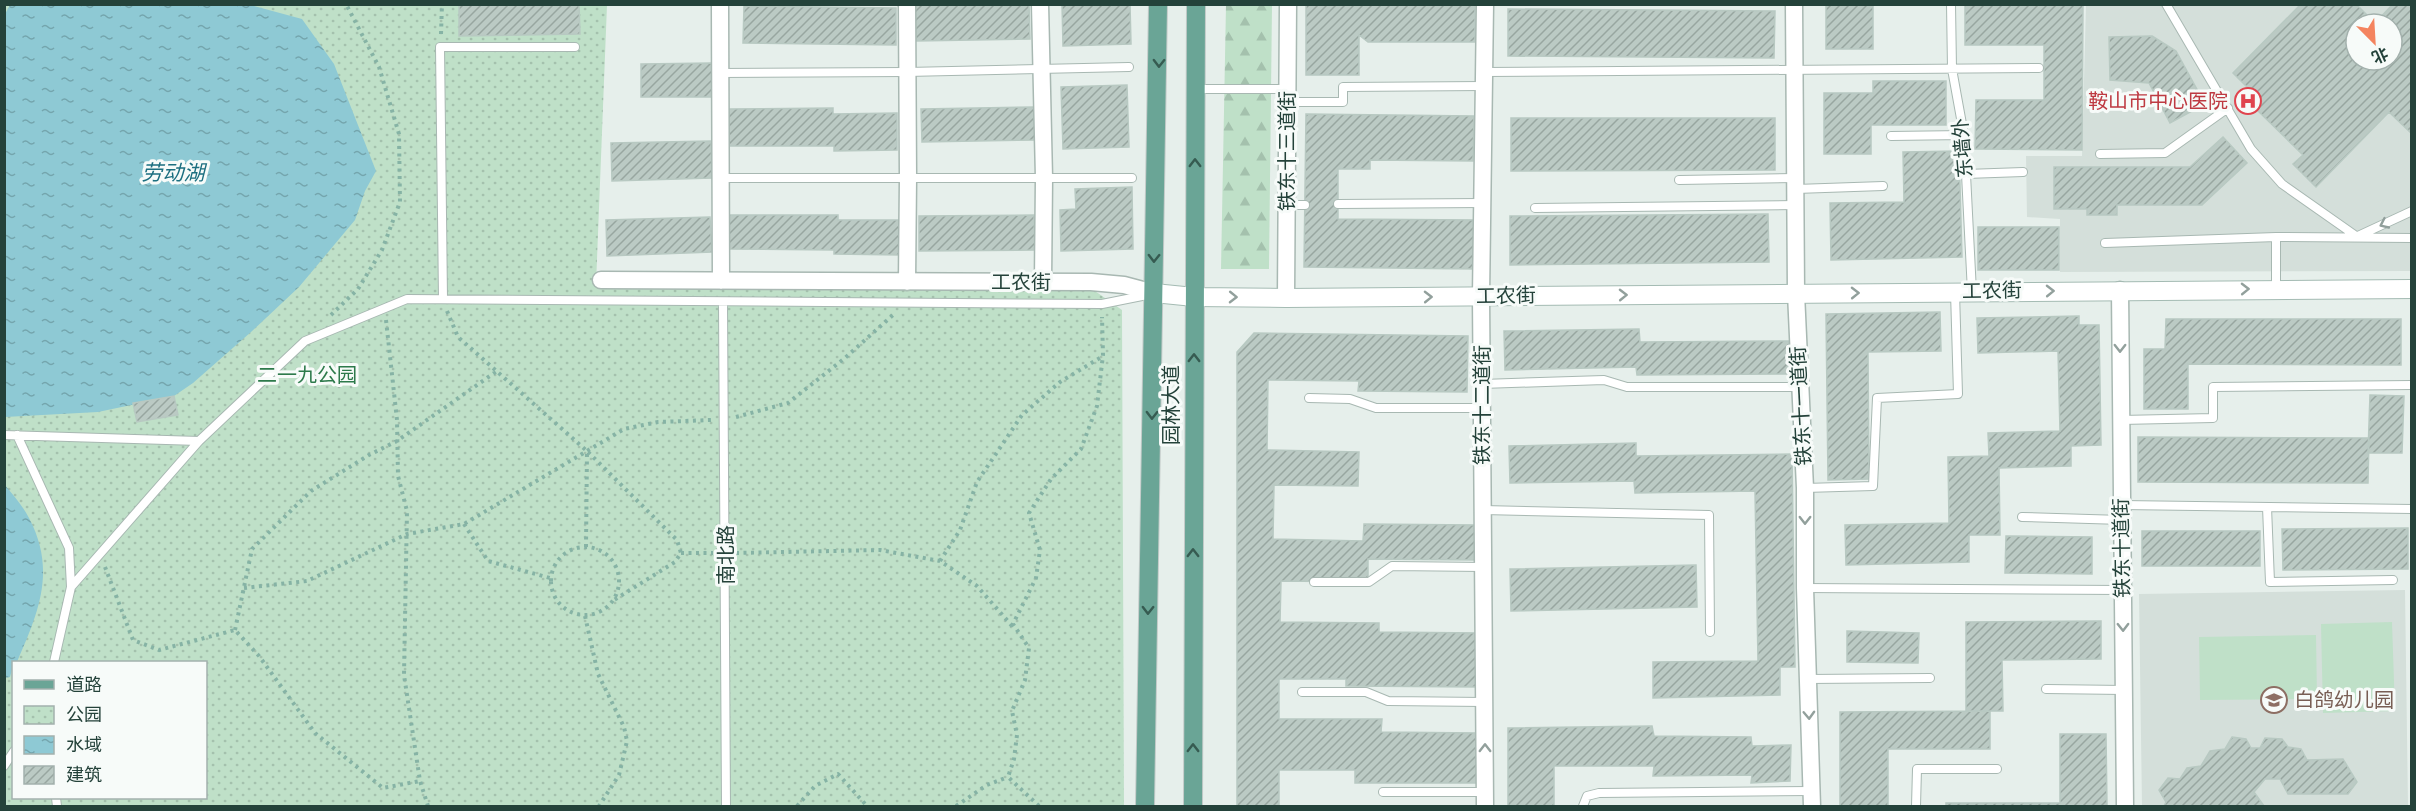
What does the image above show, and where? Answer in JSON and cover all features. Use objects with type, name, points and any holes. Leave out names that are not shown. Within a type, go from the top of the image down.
[{"type":"main road","points":[[1145,807],[1158,4]]},
{"type":"main road","name":"园林大道","points":[[1193,807],[1196,4]]},
{"type":"street","points":[[720,4],[722,281]]},
{"type":"street","points":[[907,4],[907,282]]},
{"type":"street","points":[[1040,4],[1044,178],[1043,282]]},
{"type":"street","name":"铁东十三道街","points":[[1286,298],[1288,4]]},
{"type":"street","name":"铁东十二道街","points":[[1485,4],[1481,296],[1485,799]]},
{"type":"street","name":"铁东十一道街","points":[[1794,4],[1796,293],[1805,488],[1805,588],[1812,799]]},
{"type":"street","name":"工农街","points":[[601,280],[1091,282],[1124,285],[1154,293],[1194,297],[1286,298],[2276,288],[2412,289]]},
{"type":"street","name":"铁东十道街","points":[[2120,290],[2125,807]]},
{"type":"street","points":[[1154,293],[1184,308],[1194,330]]},
{"type":"lane","name":"东墙外","points":[[1805,488],[1873,486],[1877,398],[1958,394],[1966,174],[1964,135],[1952,69],[1951,4]]},
{"type":"lane","points":[[2166,4],[2251,149],[2283,184],[2356,237]]},
{"type":"lane","points":[[443,299],[440,47],[575,47]]},
{"type":"lane","points":[[719,72],[907,72],[1129,67]]},
{"type":"lane","points":[[1196,89],[1343,102],[1343,87],[1484,79],[1794,68],[2039,68]]},
{"type":"lane","points":[[2100,154],[2165,153],[2228,108]]},
{"type":"lane","points":[[1891,136],[1964,135]]},
{"type":"lane","points":[[1966,174],[2023,172]]},
{"type":"lane","points":[[720,178],[1132,178]]},
{"type":"lane","points":[[1679,180],[1796,191]]},
{"type":"lane","points":[[1534,208],[1882,186]]},
{"type":"lane","points":[[1338,204],[1482,203]]},
{"type":"lane","points":[[1287,205],[1305,205]]},
{"type":"lane","points":[[2356,237],[2412,211]]},
{"type":"lane","points":[[2276,237],[2276,288]]},
{"type":"lane","points":[[2105,243],[2276,237],[2412,238]]},
{"type":"lane","points":[[71,587],[199,441],[305,340],[407,299],[1102,304],[1154,293]]},
{"type":"lane","name":"南北路","points":[[723,303],[726,807]]},
{"type":"lane","points":[[1482,384],[1604,380],[1628,387],[1799,387]]},
{"type":"lane","points":[[2120,420],[2212,418],[2213,387],[2412,385]]},
{"type":"lane","points":[[1309,398],[1350,399],[1376,408],[1482,408]]},
{"type":"lane","points":[[4,435],[199,441]]},
{"type":"lane","points":[[17,435],[69,548],[71,587],[54,661]]},
{"type":"lane","points":[[2267,507],[2270,582],[2393,580]]},
{"type":"lane","points":[[2022,517],[2267,507],[2412,509]]},
{"type":"lane","points":[[1483,510],[1709,515],[1710,632]]},
{"type":"lane","points":[[1314,582],[1369,582],[1392,566],[1483,567]]},
{"type":"lane","points":[[1805,588],[2123,590]]},
{"type":"lane","points":[[1808,679],[1930,678]]},
{"type":"lane","points":[[2046,689],[2124,690]]},
{"type":"lane","points":[[1302,692],[1366,692],[1388,701],[1484,702]]},
{"type":"lane","points":[[1916,807],[1917,769],[1997,769]]},
{"type":"lane","points":[[1383,792],[1485,799]]},
{"type":"lane","points":[[1583,807],[1587,796],[1599,793],[1812,799]]},
{"type":"path","points":[[327,318],[358,288],[382,250],[400,202],[399,134],[379,67],[346,4]]},
{"type":"path","points":[[440,47],[442,4]]},
{"type":"path","points":[[443,299],[458,337],[587,451],[677,540],[681,554]]},
{"type":"path","points":[[244,588],[307,581],[407,534],[464,524],[624,429],[658,422],[724,420],[788,403],[845,358],[907,302]]},
{"type":"path","points":[[1008,777],[1014,759],[1017,735],[1012,711],[1025,680],[1029,648],[1013,624],[1036,578],[1040,550],[1029,513],[1051,479],[1081,449],[1096,406],[1103,355],[1102,304]]},
{"type":"path","points":[[385,308],[398,476],[407,511],[404,675],[420,781],[429,807]]},
{"type":"path","points":[[940,561],[960,530],[977,482],[1022,415],[1060,382],[1103,355]]},
{"type":"path","points":[[235,630],[252,549],[311,491],[369,455],[397,441],[497,371]]},
{"type":"path","points":[[586,547],[587,451]]},
{"type":"path","points":[[464,524],[488,561],[550,578]]},
{"type":"path","points":[[614,600],[618,590],[617,568],[602,551],[586,547],[568,551],[553,567],[550,578],[551,590],[556,600],[563,609],[585,616],[606,609],[614,600],[675,562],[681,554]]},
{"type":"path","points":[[681,554],[880,550],[940,561],[977,586],[1019,634]]},
{"type":"path","points":[[100,554],[133,640],[159,651],[235,630]]},
{"type":"path","points":[[585,616],[598,674],[624,727],[627,741],[619,775],[599,807]]},
{"type":"path","points":[[235,630],[259,656],[315,733],[383,788],[420,781]]},
{"type":"path","points":[[796,807],[815,786],[838,774],[867,807]]},
{"type":"path","points":[[956,807],[987,785],[1008,777]]},
{"type":"path","points":[[1008,777],[1039,807]]},
{"type":"shaded area","name":"鞍山市中心医院","points":[[2086,5],[2411,5],[2411,271],[2060,272],[2060,219],[2027,217],[2026,156],[2082,156]]},
{"type":"shaded area","name":"白鸽幼儿园","points":[[2405,590],[2408,806],[2142,806],[2139,594]]},
{"type":"green space","name":"二一九公园","points":[[5,5],[607,5],[596,285],[1095,291],[1122,310],[1124,806],[5,806]]},
{"type":"green space","points":[[1226,5],[1272,5],[1269,269],[1221,269]]},
{"type":"green space","points":[[2392,622],[2395,711],[2323,713],[2321,624]]},
{"type":"green space","points":[[2316,635],[2317,699],[2200,700],[2199,637]]},
{"type":"water","name":"劳动湖","points":[[10,5],[250,5],[302,19],[334,64],[376,171],[365,191],[355,220],[299,287],[193,383],[174,396],[98,412],[5,417],[4,69],[5,14]]},
{"type":"water","points":[[5,485],[27,514],[37,537],[42,556],[43,574],[32,626],[17,661],[12,661],[10,677],[5,678]]},
{"type":"building","points":[[459,4],[579,4],[580,34],[459,36]]},
{"type":"building","points":[[915,4],[1029,4],[1030,39],[916,41]]},
{"type":"building","points":[[1062,4],[1130,4],[1131,44],[1063,46]]},
{"type":"building","points":[[1306,4],[1475,4],[1475,42],[1368,42],[1359,35],[1359,75],[1306,75]]},
{"type":"building","points":[[1826,4],[1873,4],[1873,49],[1826,49]]},
{"type":"building","points":[[1965,4],[2083,4],[2082,150],[1975,149],[1976,100],[2044,100],[2044,45],[1965,45]]},
{"type":"building","points":[[2301,4],[2360,4],[2358,6],[2364,12],[2344,12],[2344,72],[2404,72],[2404,12],[2385,12],[2393,4],[2412,4],[2412,134],[2389,112],[2316,187],[2293,164],[2303,155],[2253,106],[2260,100],[2233,73]]},
{"type":"building","points":[[744,6],[896,8],[896,45],[743,43]]},
{"type":"building","points":[[1508,9],[1775,11],[1774,58],[1508,56]]},
{"type":"building","points":[[2152,36],[2176,51],[2205,104],[2170,123],[2149,83],[2110,80],[2109,37]]},
{"type":"building","points":[[712,63],[712,97],[641,97],[641,64]]},
{"type":"building","points":[[1873,81],[1946,81],[1946,125],[1871,125],[1871,154],[1824,154],[1824,93],[1873,93]]},
{"type":"building","points":[[1127,85],[1129,147],[1063,149],[1061,87]]},
{"type":"building","points":[[1034,107],[1035,140],[922,142],[921,109]]},
{"type":"building","points":[[833,108],[833,114],[897,113],[897,150],[834,151],[834,146],[729,146],[728,109]]},
{"type":"building","points":[[1306,114],[1474,116],[1473,161],[1370,160],[1370,169],[1338,169],[1338,219],[1476,220],[1475,269],[1304,267]]},
{"type":"building","points":[[1511,118],[1775,118],[1775,170],[1511,171]]},
{"type":"building","points":[[2223,137],[2247,163],[2202,205],[2117,205],[2117,215],[2087,215],[2087,209],[2054,209],[2054,167],[2190,167]]},
{"type":"building","points":[[711,141],[712,178],[612,181],[611,143]]},
{"type":"building","points":[[1959,151],[1962,257],[1831,260],[1830,203],[1904,202],[1903,152]]},
{"type":"building","points":[[1132,187],[1133,249],[1061,251],[1060,210],[1076,209],[1075,189]]},
{"type":"building","points":[[1768,214],[1769,262],[1510,265],[1510,216]]},
{"type":"building","points":[[729,215],[838,215],[838,220],[900,220],[900,255],[834,254],[834,250],[728,249]]},
{"type":"building","points":[[1034,215],[1035,250],[919,251],[919,216]]},
{"type":"building","points":[[710,217],[712,252],[607,256],[606,220]]},
{"type":"building","points":[[1978,227],[2059,227],[2059,270],[1978,270]]},
{"type":"building","points":[[1940,312],[1941,351],[1868,352],[1869,479],[1828,480],[1826,314]]},
{"type":"building","points":[[2079,316],[2079,325],[2099,325],[2101,445],[2071,446],[2071,466],[1999,468],[2000,535],[1969,535],[1969,562],[1846,565],[1845,525],[1949,523],[1948,457],[1989,456],[1988,433],[2060,431],[2058,351],[1978,353],[1977,318]]},
{"type":"building","points":[[2166,319],[2401,319],[2401,365],[2188,364],[2188,409],[2144,409],[2144,349],[2165,349]]},
{"type":"building","points":[[1639,329],[1640,342],[1789,341],[1789,374],[1637,375],[1636,367],[1505,370],[1504,331]]},
{"type":"building","points":[[1254,333],[1468,336],[1467,392],[1358,391],[1359,381],[1268,380],[1267,450],[1359,452],[1358,486],[1274,485],[1273,539],[1363,541],[1364,524],[1476,525],[1475,560],[1368,559],[1368,582],[1281,581],[1280,622],[1379,623],[1379,632],[1480,633],[1479,687],[1346,686],[1346,679],[1279,679],[1279,719],[1382,719],[1381,732],[1477,733],[1477,783],[1355,783],[1355,770],[1279,770],[1279,806],[1237,806],[1237,352]]},
{"type":"building","points":[[2370,395],[2404,396],[2402,453],[2368,453]]},
{"type":"building","points":[[174,396],[178,415],[137,422],[133,403]]},
{"type":"building","points":[[2138,437],[2369,438],[2368,483],[2138,482]]},
{"type":"building","points":[[1636,443],[1636,456],[1792,454],[1795,667],[1780,667],[1780,695],[1653,698],[1653,662],[1758,661],[1755,491],[1635,493],[1634,481],[1510,483],[1509,446]]},
{"type":"building","points":[[2408,528],[2408,569],[2283,570],[2282,529]]},
{"type":"building","points":[[2142,531],[2260,531],[2260,566],[2142,566]]},
{"type":"building","points":[[2006,536],[2092,537],[2092,574],[2005,573]]},
{"type":"building","points":[[1696,565],[1697,607],[1511,611],[1510,569]]},
{"type":"building","points":[[2101,621],[2101,659],[2002,660],[2003,711],[1966,711],[1966,622]]},
{"type":"building","points":[[1847,631],[1919,633],[1918,663],[1847,662]]},
{"type":"building","points":[[1990,711],[1990,749],[1888,749],[1888,806],[1840,806],[1840,712]]},
{"type":"building","points":[[1652,726],[1654,736],[1751,737],[1752,746],[1791,745],[1790,781],[1751,783],[1752,775],[1653,776],[1654,766],[1554,766],[1554,806],[1508,806],[1508,728]]},
{"type":"building","points":[[2060,734],[2106,734],[2107,806],[1946,806],[1946,803],[2060,803]]},
{"type":"building","points":[[2232,737],[2246,739],[2251,748],[2260,748],[2265,738],[2282,739],[2288,747],[2301,749],[2307,760],[2343,759],[2357,782],[2348,794],[2288,794],[2280,779],[2265,779],[2254,792],[2264,806],[2164,806],[2166,802],[2159,790],[2168,778],[2180,779],[2187,768],[2201,766],[2210,751],[2225,749]]},
{"type":"place","name":"鞍山市中心医院","points":[[2248,101]]},
{"type":"place","name":"白鸽幼儿园","points":[[2274,700]]}]
